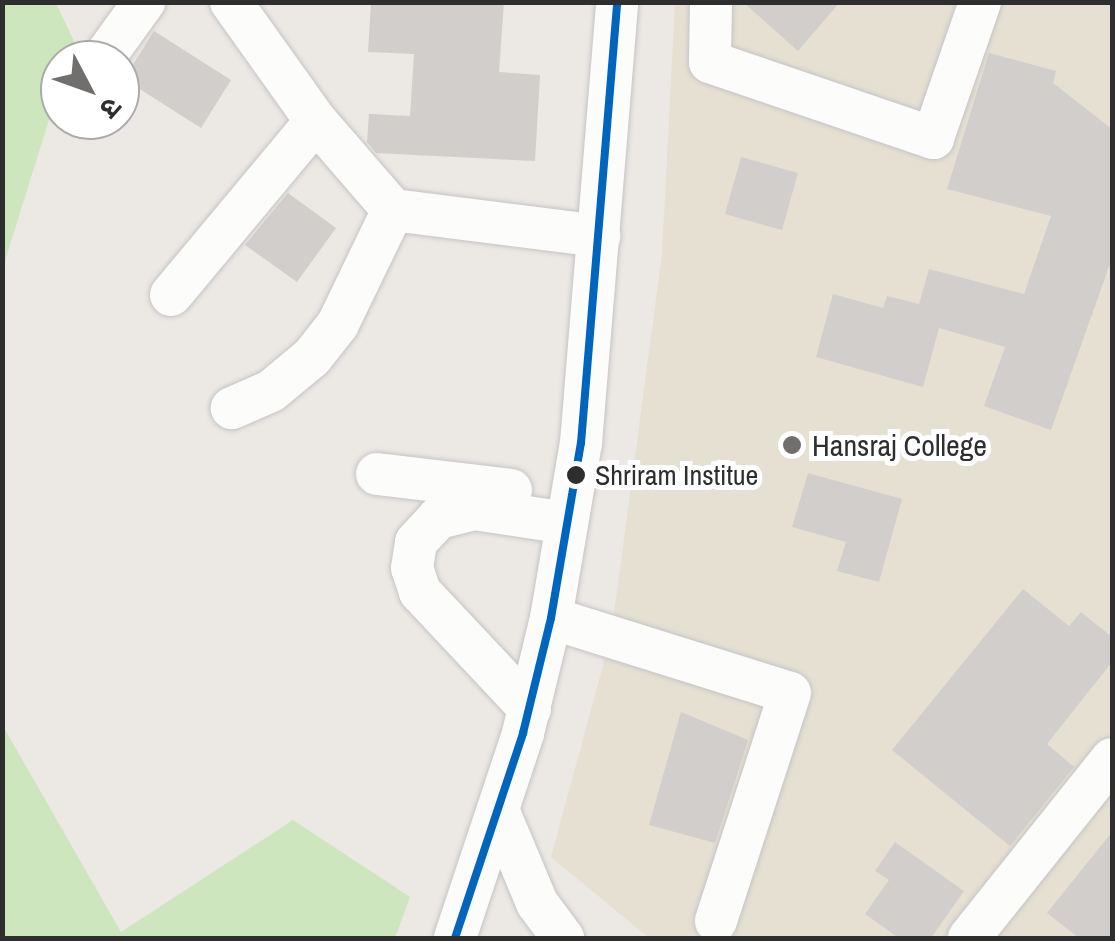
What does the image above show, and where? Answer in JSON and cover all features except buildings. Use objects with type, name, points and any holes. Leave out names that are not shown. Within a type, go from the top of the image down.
[{"type":"street","points":[[117,40],[144,2]]},
{"type":"street","points":[[232,2],[316,122],[392,210],[600,236]]},
{"type":"street","points":[[456,938],[530,708],[551,618],[569,510],[600,236],[617,2]]},
{"type":"street","points":[[711,2],[710,62],[933,138],[980,2]]},
{"type":"street","points":[[171,296],[316,122]]},
{"type":"street","points":[[232,408],[271,391],[321,346],[376,253],[392,210]]},
{"type":"street","points":[[377,474],[569,510]]},
{"type":"street","points":[[530,708],[420,592],[412,568],[416,542],[438,518],[474,510],[569,510]]},
{"type":"street","points":[[551,618],[790,693],[716,921]]},
{"type":"street","points":[[969,938],[1112,759]]},
{"type":"street","points":[[499,812],[537,902],[563,938]]},
{"type":"shaded area","name":"Hansraj College","points":[[675,3],[1112,3],[1112,938],[649,938],[551,857],[611,636],[662,254]]},
{"type":"green space","points":[[3,2],[56,3],[74,40],[40,40],[43,140],[3,267]]},
{"type":"green space","points":[[3,726],[121,932],[293,820],[410,897],[395,938],[3,938]]},
{"type":"transit line","points":[[455,938],[523,733],[551,618],[581,443],[617,2]]},
{"type":"place","name":"Hansraj College","points":[[792,445]]},
{"type":"place","name":"Shriram Institue","points":[[576,475]]}]
